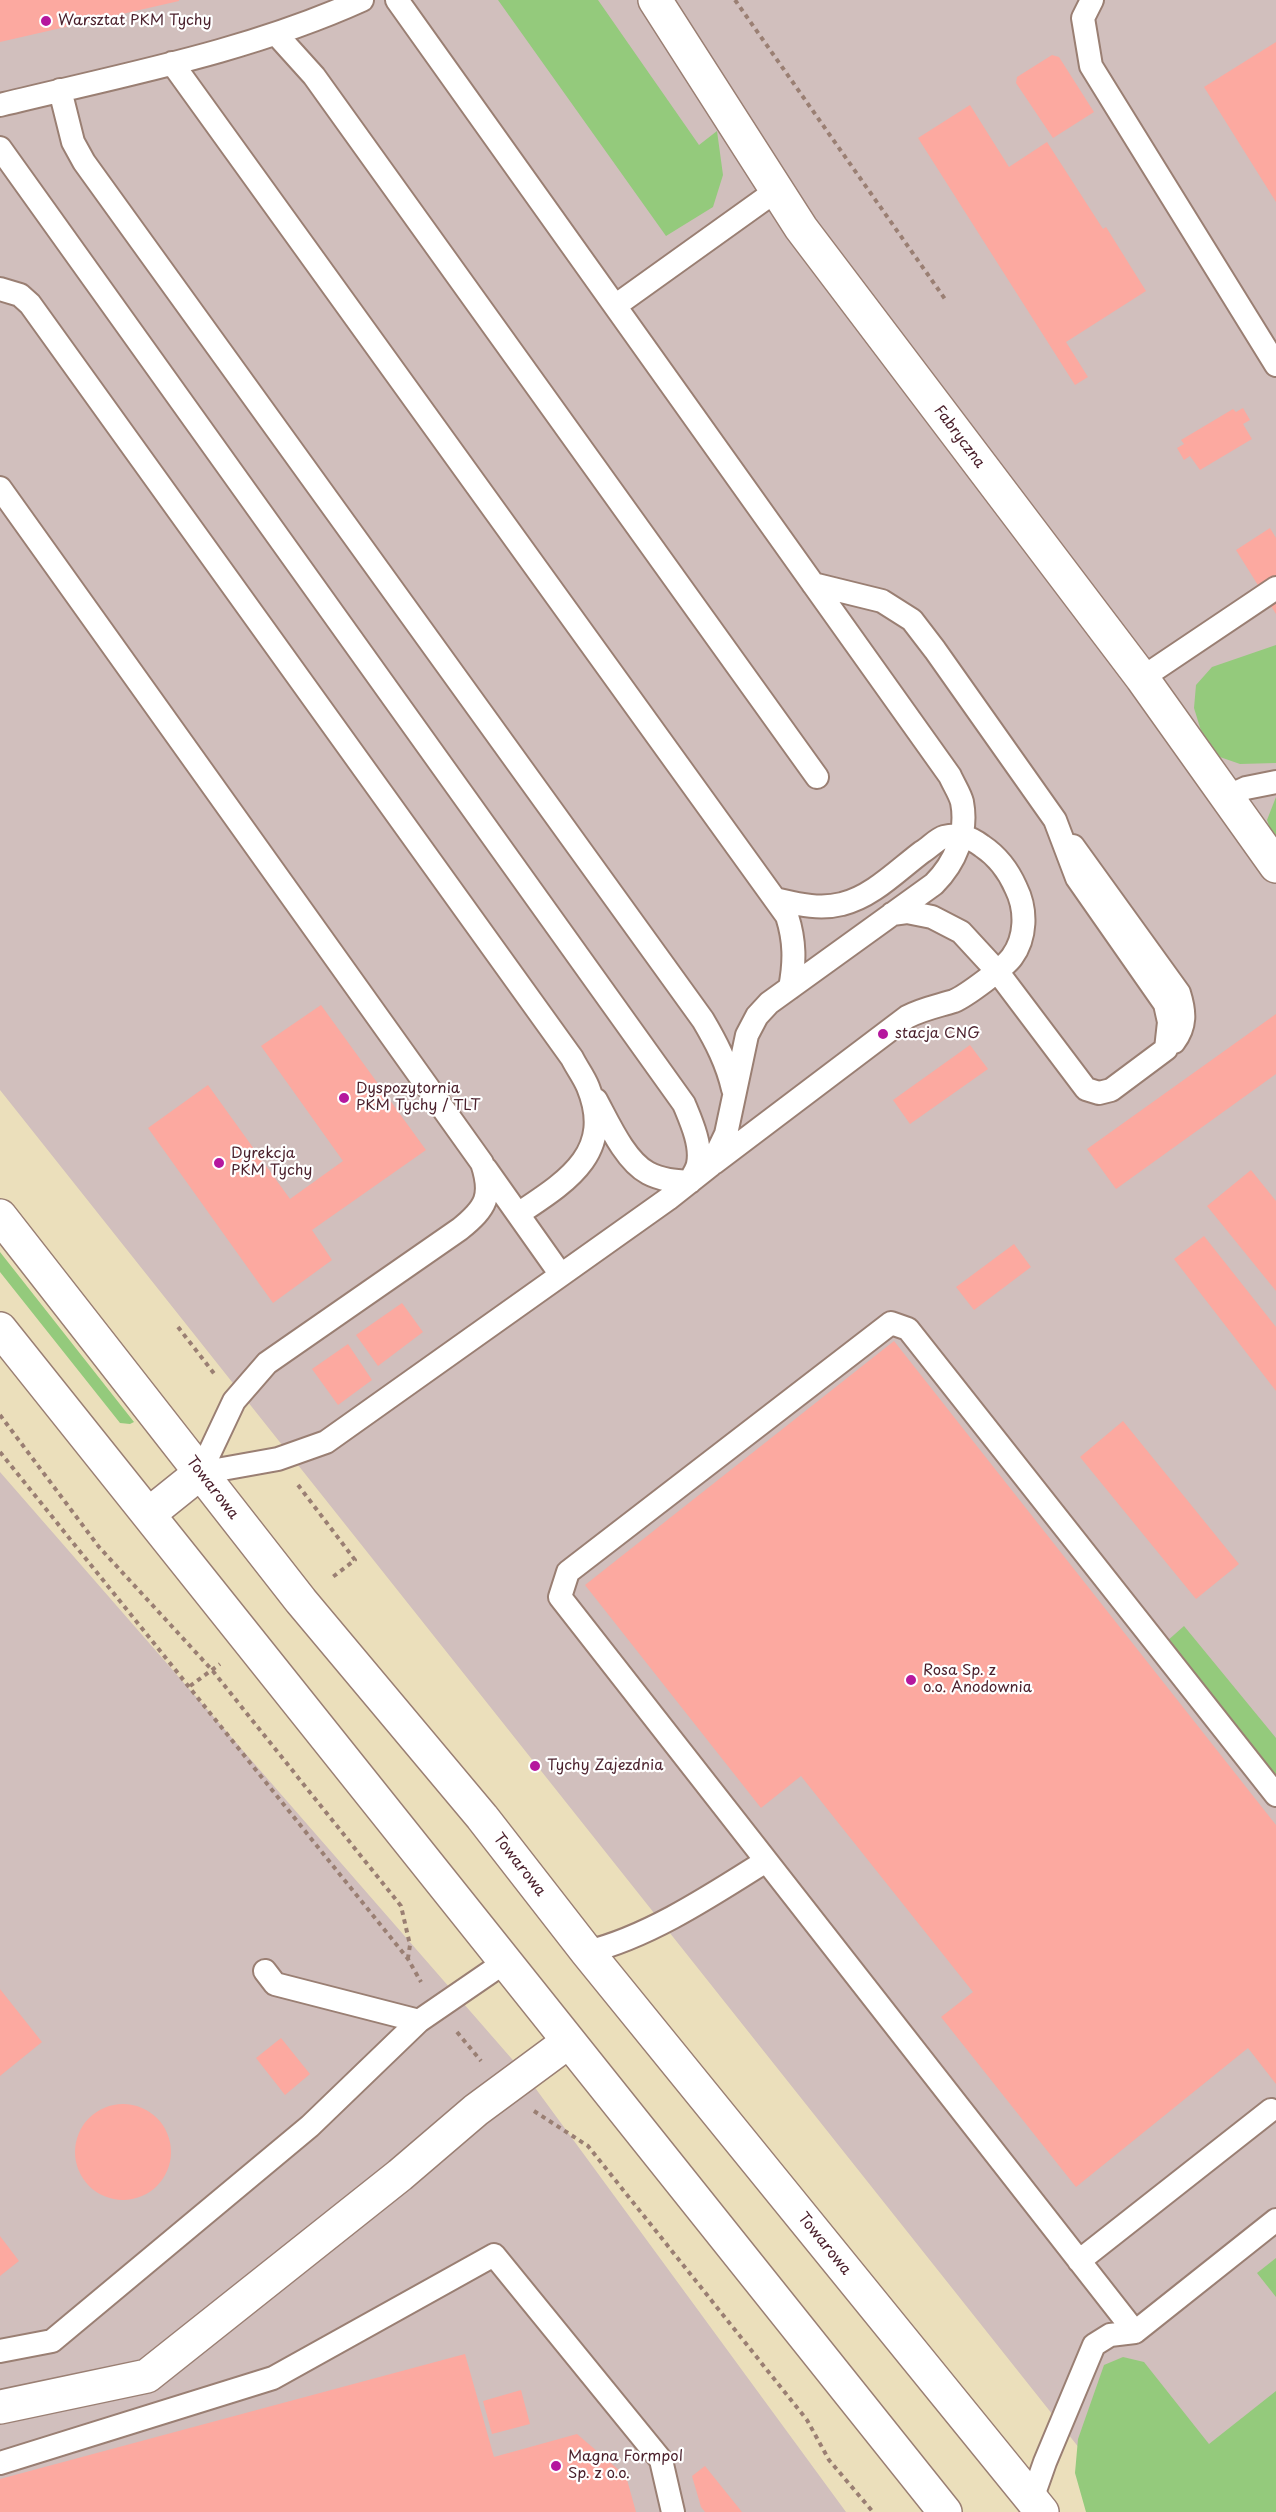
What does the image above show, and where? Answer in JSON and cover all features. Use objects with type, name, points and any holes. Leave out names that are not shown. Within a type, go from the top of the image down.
[{"type":"street","name":"Fabryczna","points":[[655,0],[808,237],[1142,678],[1276,866]]},
{"type":"street","name":"Towarowa","points":[[0,1216],[308,1608],[482,1816],[587,1952],[1037,2505]]},
{"type":"street","points":[[0,1329],[945,2512]]},
{"type":"street","points":[[149,1514],[200,1473]]},
{"type":"street","points":[[0,2408],[147,2376],[400,2175],[476,2110],[568,2042]]},
{"type":"lane","points":[[0,105],[236,48],[277,35],[362,0]]},
{"type":"lane","points":[[397,0],[950,776],[962,802],[961,835],[958,849],[949,869],[934,884],[769,1003],[757,1016],[747,1035],[726,1134],[711,1165]]},
{"type":"lane","points":[[1092,0],[1083,18],[1090,66],[1276,365]]},
{"type":"lane","points":[[277,35],[314,76],[817,777]]},
{"type":"lane","points":[[172,63],[787,916],[794,939],[794,967],[790,988]]},
{"type":"lane","points":[[60,90],[73,142],[84,162],[703,1020],[729,1071],[735,1100]]},
{"type":"lane","points":[[0,148],[684,1104],[698,1147],[698,1164],[690,1182]]},
{"type":"lane","points":[[615,306],[777,190]]},
{"type":"lane","points":[[0,289],[20,296],[30,303],[572,1058],[617,1139],[647,1173],[666,1180],[690,1182]]},
{"type":"lane","points":[[0,488],[561,1275]]},
{"type":"lane","points":[[813,584],[882,602],[912,620],[936,650],[1055,820],[1077,878],[1165,1004],[1169,1022],[1166,1049],[1111,1090],[1099,1093],[1086,1089],[997,971],[961,932],[932,917],[907,912],[892,914]]},
{"type":"lane","points":[[1142,678],[1276,588]]},
{"type":"lane","points":[[1226,797],[1246,788],[1276,782]]},
{"type":"lane","points":[[200,1473],[278,1459],[326,1442],[690,1182],[907,1017],[924,1008],[956,1000],[997,971],[1011,960],[1020,945],[1023,930],[1023,910],[1017,889],[1003,867],[988,850],[973,839],[961,835],[943,837],[863,896],[843,904],[824,907],[775,899]]},
{"type":"lane","points":[[518,1214],[564,1184],[580,1168],[592,1147],[596,1119],[588,1087]]},
{"type":"lane","points":[[200,1473],[234,1401],[267,1363],[460,1229],[479,1213],[487,1197],[482,1163]]},
{"type":"lane","points":[[1134,2332],[560,1597],[568,1572],[891,1323],[908,1329],[1276,1795]]},
{"type":"lane","points":[[587,1952],[606,1948],[661,1922],[766,1861]]},
{"type":"lane","points":[[0,2351],[52,2341],[310,2126],[419,2021],[505,1962]]},
{"type":"lane","points":[[265,1971],[275,1984],[419,2021]]},
{"type":"lane","points":[[1079,2261],[1271,2110]]},
{"type":"lane","points":[[1037,2505],[1045,2462],[1094,2345],[1110,2335],[1134,2332],[1276,2220]]},
{"type":"lane","points":[[0,2463],[273,2378],[494,2255],[661,2460],[673,2512]]},
{"type":"path","points":[[735,0],[945,299]]},
{"type":"path","points":[[0,1415],[99,1547],[212,1670],[401,1906],[410,1945],[408,1959]]},
{"type":"path","points":[[0,1452],[408,1959],[421,1982]]},
{"type":"path","points":[[459,2033],[483,2064]]},
{"type":"path","points":[[532,2109],[588,2146],[807,2420],[829,2460],[873,2512]]},
{"type":"shaded area","points":[[0,0],[1276,0],[1276,2512],[1130,2512],[0,1090]]},
{"type":"shaded area","points":[[0,1472],[525,2074],[846,2512],[0,2512]]},
{"type":"green space","points":[[498,0],[598,0],[699,145],[717,131],[723,175],[713,207],[666,236]]},
{"type":"green space","points":[[1276,645],[1276,763],[1240,764],[1217,756],[1202,734],[1194,708],[1196,685],[1212,667]]},
{"type":"green space","points":[[1276,797],[1276,845],[1267,820]]},
{"type":"green space","points":[[0,1252],[134,1422],[120,1423],[0,1272]]},
{"type":"green space","points":[[1184,1626],[1276,1738],[1276,1778],[1166,1642]]},
{"type":"green space","points":[[1276,2258],[1276,2297],[1257,2273]]},
{"type":"green space","points":[[1123,2357],[1144,2362],[1209,2444],[1276,2391],[1276,2512],[1086,2512],[1075,2473],[1078,2439],[1104,2365]]},
{"type":"building","name":"Warsztat PKM Tychy","points":[[0,0],[179,0],[179,1],[0,42]]},
{"type":"building","points":[[1276,42],[1276,202],[1204,87]]},
{"type":"building","points":[[1052,55],[1059,57],[1094,112],[1053,138],[1016,83],[1017,77]]},
{"type":"building","points":[[970,105],[1009,167],[1047,142],[1103,229],[1106,227],[1146,291],[1066,342],[1088,377],[1075,385],[918,138]]},
{"type":"building","points":[[1243,408],[1250,420],[1243,424],[1252,439],[1200,470],[1190,456],[1184,460],[1177,448],[1184,444],[1181,440],[1233,409],[1236,412]]},
{"type":"building","points":[[1270,528],[1276,538],[1276,614],[1236,550]]},
{"type":"building","points":[[321,1005],[426,1150],[312,1230],[332,1260],[273,1303],[148,1128],[208,1085],[290,1199],[343,1161],[261,1046]]},
{"type":"building","points":[[1276,1014],[1276,1074],[1116,1189],[1087,1149]]},
{"type":"building","points":[[970,1045],[988,1069],[910,1124],[893,1100]]},
{"type":"building","points":[[1251,1170],[1276,1201],[1276,1291],[1207,1206]]},
{"type":"building","points":[[1204,1236],[1276,1327],[1276,1391],[1174,1259]]},
{"type":"building","points":[[1014,1244],[1031,1267],[974,1310],[956,1287]]},
{"type":"building","points":[[402,1303],[423,1332],[378,1366],[356,1335]]},
{"type":"building","name":"Rosa Sp. z o.o. Anodownia","points":[[894,1341],[1276,1825],[1276,2084],[1248,2048],[1076,2187],[941,2017],[973,1992],[801,1776],[761,1808],[585,1585]]},
{"type":"building","points":[[348,1344],[372,1380],[338,1405],[312,1369]]},
{"type":"building","points":[[1123,1421],[1239,1564],[1196,1599],[1080,1457]]},
{"type":"building","points":[[0,1989],[42,2042],[0,2076]]},
{"type":"building","points":[[281,2038],[310,2074],[285,2095],[256,2058]]},
{"type":"building","points":[[123,2104],[141,2107],[157,2118],[168,2134],[171,2152],[168,2170],[157,2186],[141,2197],[123,2200],[105,2197],[89,2186],[78,2170],[75,2152],[78,2134],[89,2118],[105,2107]]},
{"type":"building","points":[[0,2236],[19,2261],[0,2276]]},
{"type":"building","points":[[465,2354],[494,2457],[577,2434],[626,2476],[636,2512],[0,2512],[0,2479]]},
{"type":"building","points":[[521,2390],[530,2424],[492,2434],[483,2401]]},
{"type":"building","points":[[705,2466],[742,2512],[705,2512],[701,2507],[692,2476]]},
{"type":"place","name":"Warsztat PKM Tychy","points":[[46,21]]},
{"type":"place","name":"stacja CNG","points":[[883,1034]]},
{"type":"place","name":"Dyspozytornia PKM Tychy / TLT","points":[[344,1098]]},
{"type":"place","name":"Dyrekcja PKM Tychy","points":[[219,1163]]},
{"type":"place","name":"Rosa Sp. z o.o. Anodownia","points":[[911,1680]]},
{"type":"place","name":"Tychy Zajezdnia","points":[[535,1766]]},
{"type":"place","name":"Magna Formpol Sp. z o.o.","points":[[556,2466]]}]
